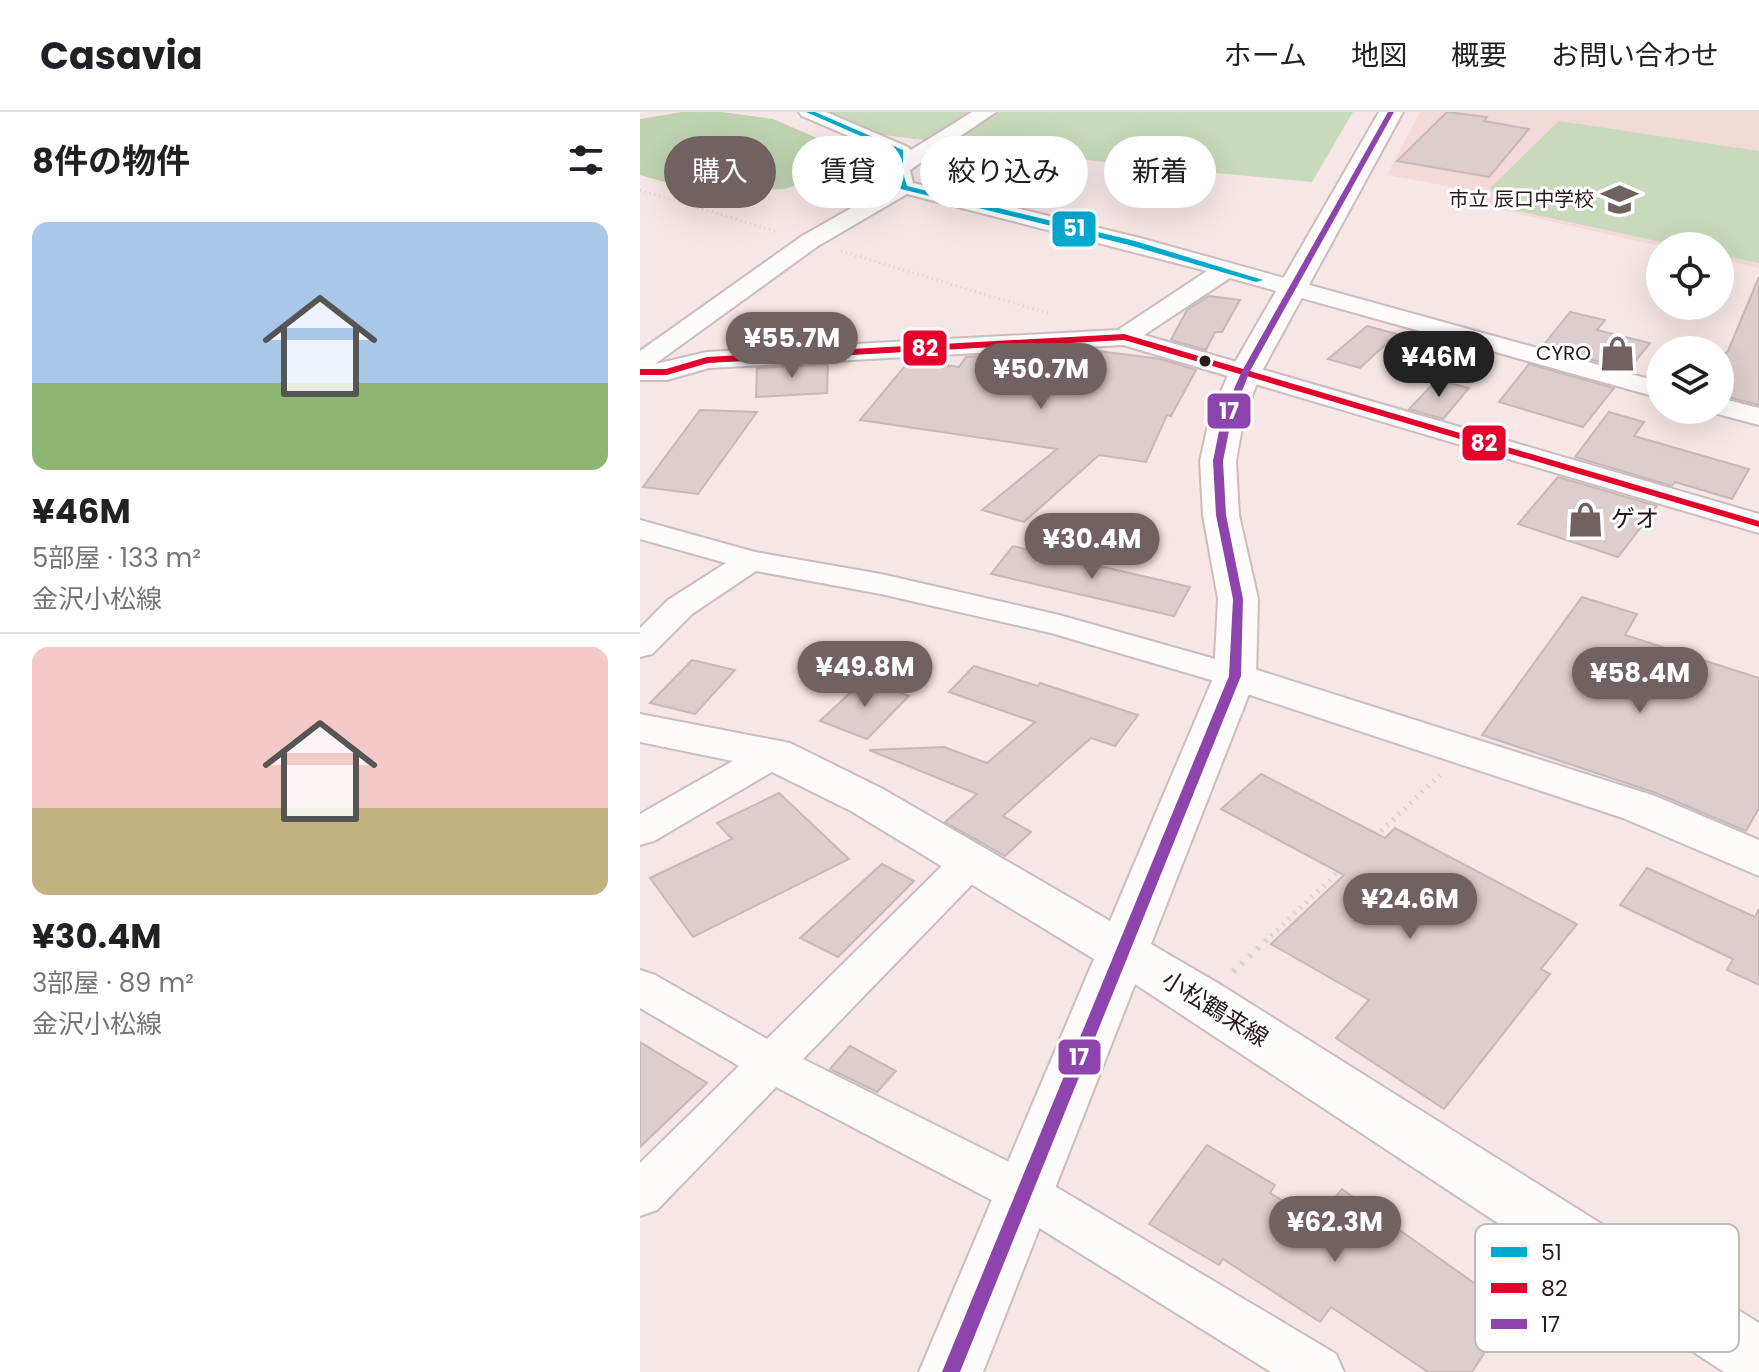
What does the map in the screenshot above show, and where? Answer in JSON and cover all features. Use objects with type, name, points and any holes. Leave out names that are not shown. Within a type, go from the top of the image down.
[{"type":"main road","points":[[951,1372],[1235,676],[1238,599],[1221,515],[1218,461],[1227,416],[1246,371],[1391,112]]},
{"type":"main road","points":[[1235,676],[1639,807],[1759,859]]},
{"type":"main road","name":"小松鶴来線","points":[[640,728],[774,754],[867,800],[1203,1000],[1550,1224]]},
{"type":"main road","name":"小松鶴来線","points":[[1739,1346],[1759,1359]]},
{"type":"street","points":[[809,112],[866,136]]},
{"type":"street","points":[[904,174],[986,112]]},
{"type":"street","points":[[904,177],[1225,270],[1646,386]]},
{"type":"street","points":[[640,363],[857,208]]},
{"type":"street","points":[[1124,337],[1225,270]]},
{"type":"street","points":[[640,393],[653,372],[721,359],[1124,337],[1759,524]]},
{"type":"street","points":[[1734,410],[1759,417]]},
{"type":"street","points":[[640,529],[751,561],[881,584],[1059,625],[1235,676]]},
{"type":"street","points":[[640,647],[680,607],[751,561]]},
{"type":"street","points":[[640,831],[774,754]]},
{"type":"street","points":[[640,1195],[970,862]]},
{"type":"street","points":[[640,987],[771,1063],[1024,1193],[1318,1372]]},
{"type":"path","points":[[640,190],[1124,337]]},
{"type":"path","points":[[1203,1000],[1463,752]]},
{"type":"shaded area","name":"市立 辰口中学校","points":[[1420,112],[1759,112],[1759,268],[1734,262],[1734,232],[1646,232],[1646,243],[1493,208],[1469,190],[1387,175]]},
{"type":"green space","points":[[682,112],[722,112],[773,119],[812,136],[792,136],[792,187],[776,189],[776,136],[664,136],[664,182],[640,175],[640,119]]},
{"type":"green space","points":[[798,112],[1353,112],[1312,182],[1216,173],[1216,136],[1104,136],[1104,162],[1088,160],[1088,136],[920,136],[920,139],[884,135]]},
{"type":"green space","points":[[1559,121],[1759,151],[1759,263],[1734,258],[1734,232],[1646,232],[1646,239],[1505,208],[1490,188]]},
{"type":"building","points":[[1447,112],[1487,117],[1484,121],[1529,129],[1489,177],[1397,161]]},
{"type":"building","points":[[1759,277],[1759,405],[1734,399],[1734,337]]},
{"type":"building","points":[[1209,296],[1240,300],[1222,332],[1215,332],[1206,350],[1171,340],[1187,310]]},
{"type":"building","points":[[1570,312],[1605,320],[1597,330],[1646,342],[1646,348],[1628,370],[1543,346]]},
{"type":"building","points":[[1367,326],[1397,334],[1360,368],[1328,359]]},
{"type":"building","points":[[1090,350],[1161,359],[1196,370],[1171,416],[1167,415],[1146,462],[1099,455],[1024,522],[982,510],[1057,449],[860,420],[910,360],[959,367],[966,357],[1018,354],[1064,360],[1070,351]]},
{"type":"building","points":[[828,364],[827,393],[756,397],[757,368]]},
{"type":"building","points":[[1529,364],[1614,388],[1583,427],[1499,402]]},
{"type":"building","points":[[1437,380],[1469,388],[1443,419],[1409,409]]},
{"type":"building","points":[[700,410],[757,412],[698,494],[643,487]]},
{"type":"building","points":[[1609,412],[1644,422],[1634,436],[1749,469],[1732,499],[1675,482],[1672,486],[1575,457]]},
{"type":"building","name":"ゲオ","points":[[1558,477],[1657,506],[1618,557],[1518,524]]},
{"type":"building","points":[[1013,546],[1190,587],[1174,616],[991,574]]},
{"type":"building","points":[[1582,597],[1637,614],[1625,635],[1759,678],[1759,808],[1746,831],[1656,793],[1482,735]]},
{"type":"building","points":[[692,660],[735,670],[695,714],[650,703]]},
{"type":"building","points":[[974,666],[1038,686],[1040,683],[1138,715],[1115,746],[1091,738],[1003,816],[1031,832],[1005,856],[945,822],[977,794],[869,750],[944,747],[987,763],[1035,722],[949,692]]},
{"type":"building","points":[[864,680],[909,696],[867,739],[820,721]]},
{"type":"building","points":[[1261,774],[1385,838],[1395,828],[1577,924],[1541,969],[1550,974],[1444,1109],[1336,1038],[1369,1000],[1271,944],[1344,875],[1221,809]]},
{"type":"building","points":[[779,793],[849,859],[693,937],[650,878],[732,839],[717,823]]},
{"type":"building","points":[[882,864],[914,881],[838,957],[800,938]]},
{"type":"building","points":[[1647,868],[1755,917],[1759,909],[1759,985],[1727,970],[1733,959],[1620,905]]},
{"type":"building","points":[[640,1042],[707,1083],[640,1147]]},
{"type":"building","points":[[850,1046],[896,1071],[877,1092],[830,1069]]},
{"type":"building","points":[[1207,1145],[1275,1185],[1270,1193],[1316,1220],[1342,1189],[1475,1284],[1475,1352],[1485,1352],[1472,1372],[1428,1372],[1331,1307],[1320,1322],[1223,1259],[1219,1265],[1149,1224]]},
{"type":"transit line","name":"51","points":[[809,112],[901,151],[899,173],[904,187],[1132,243],[1259,280]]},
{"type":"transit line","name":"17","points":[[951,1372],[1235,676],[1238,599],[1221,515],[1218,461],[1227,416],[1246,371],[1391,112]]},
{"type":"transit line","name":"82","points":[[640,372],[667,372],[707,360],[1124,337],[1759,524]]},
{"type":"place","name":"市立 辰口中学校","points":[[1620,199]]},
{"type":"place","name":"CYRO","points":[[1617,353]]},
{"type":"place","name":"ゲオ","points":[[1585,519]]}]
